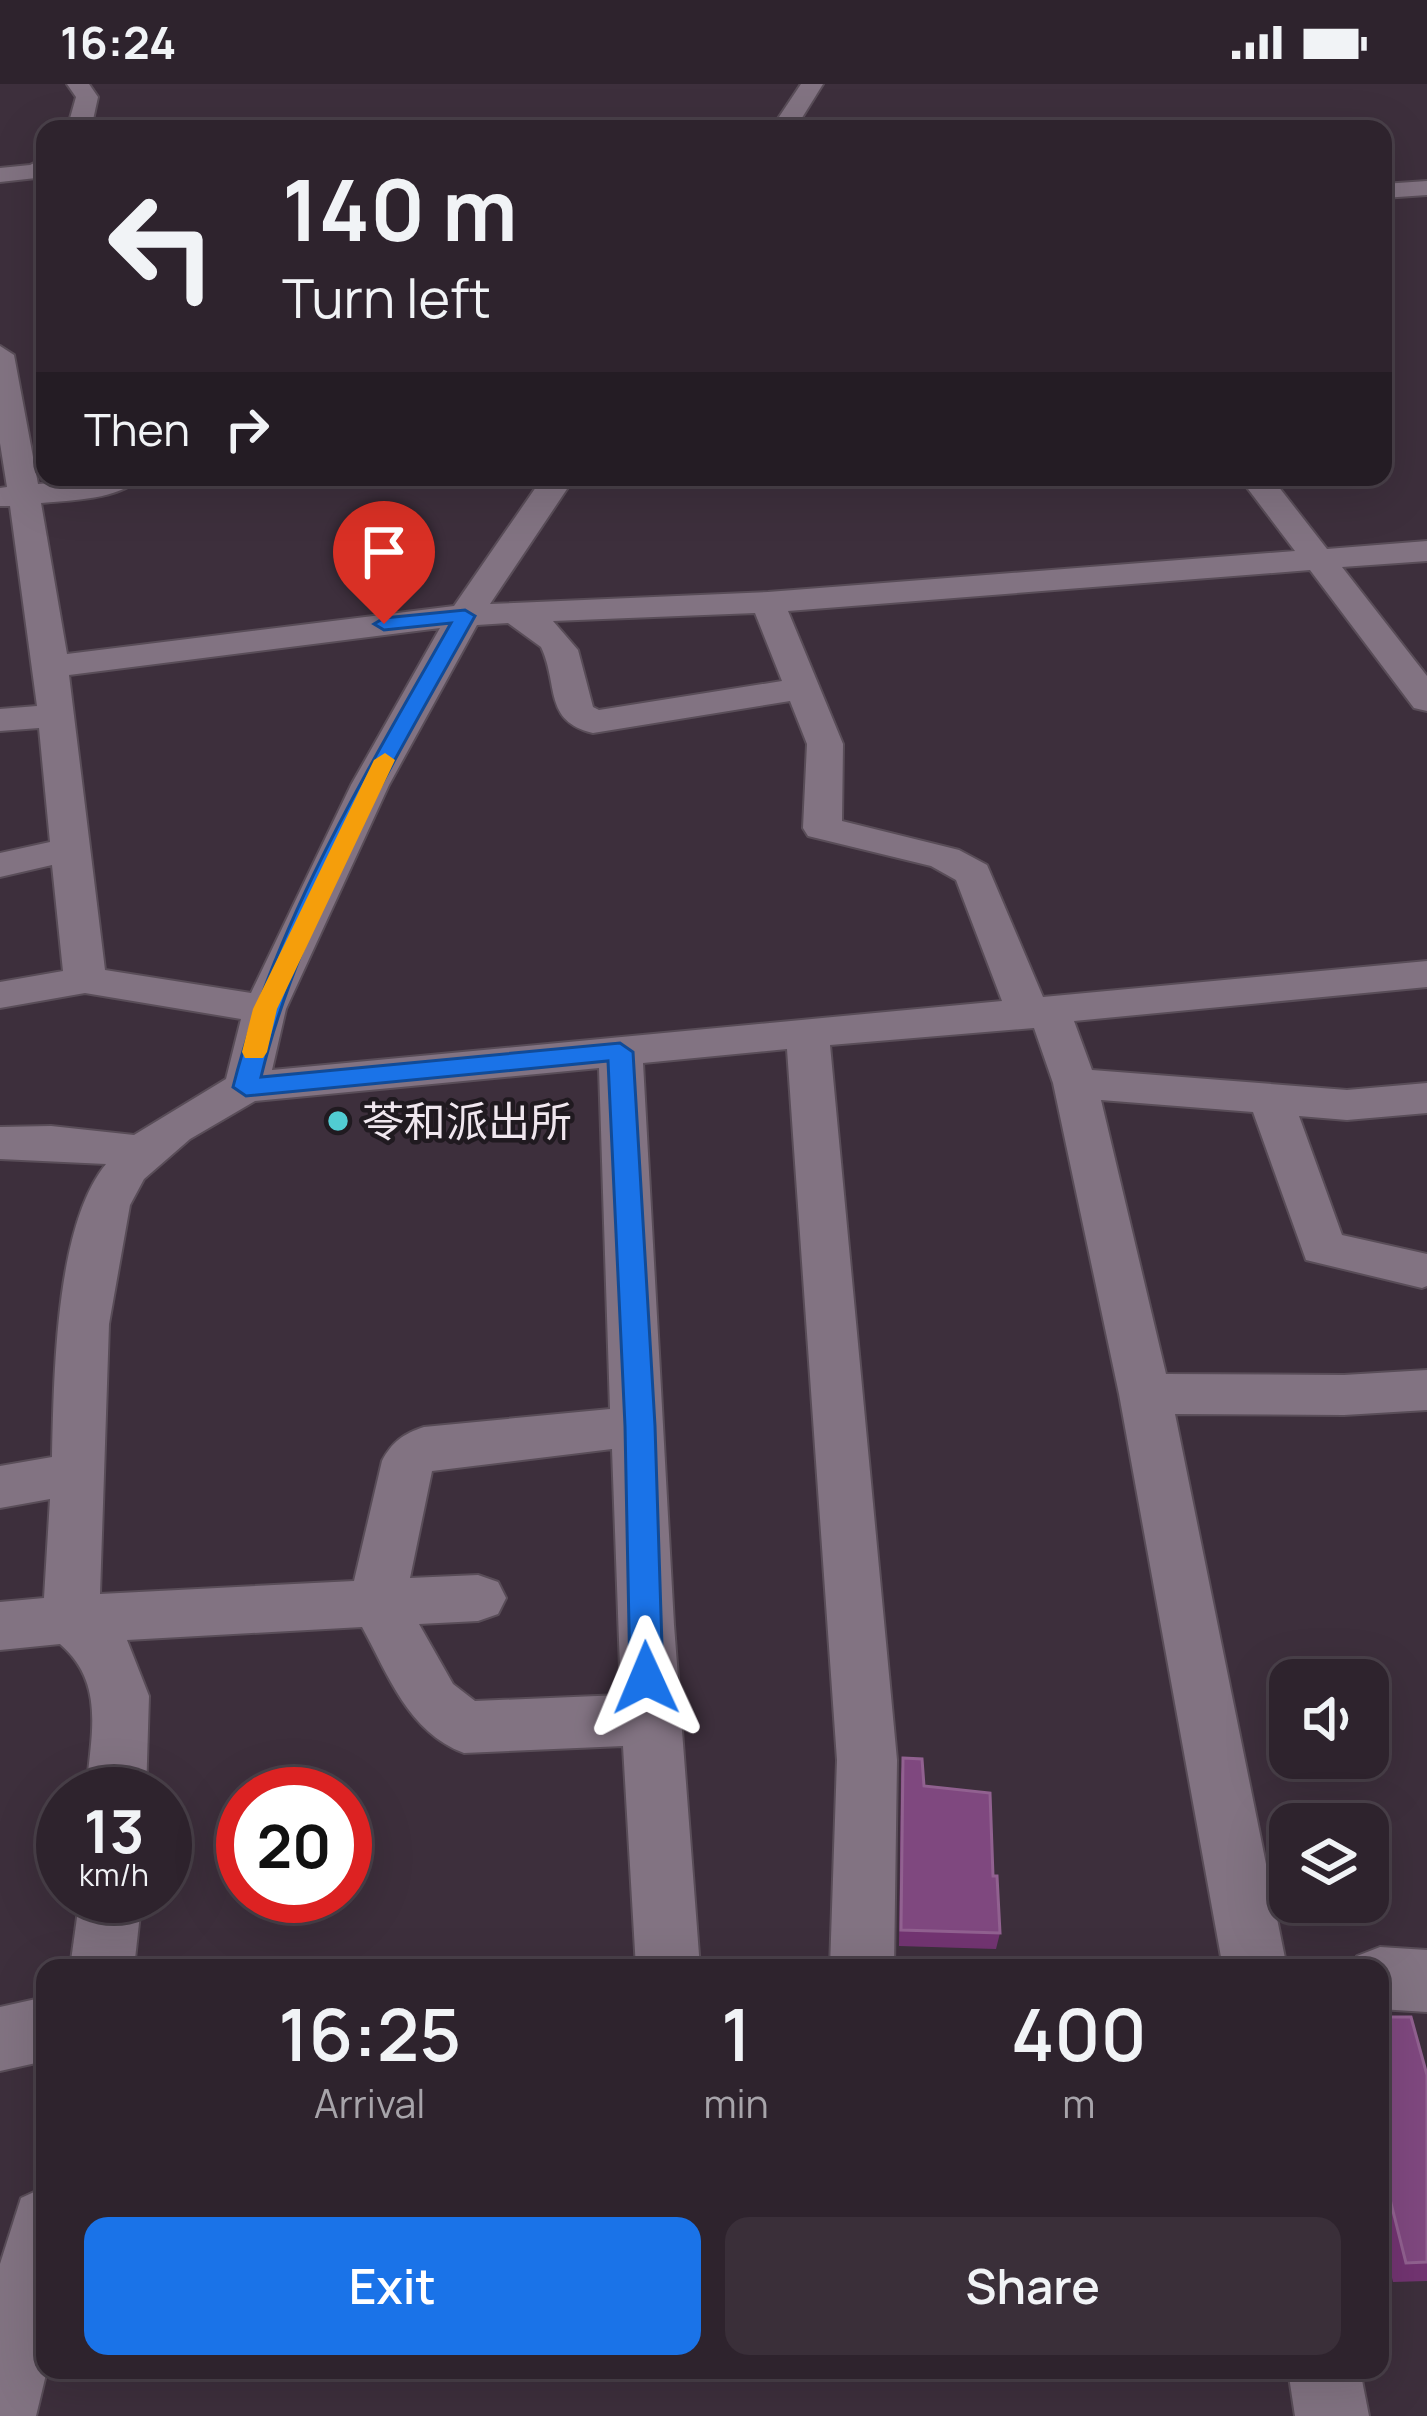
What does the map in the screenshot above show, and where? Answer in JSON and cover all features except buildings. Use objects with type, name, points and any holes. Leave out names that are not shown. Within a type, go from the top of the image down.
[{"type":"street","points":[[78,84],[87,97],[81,120]]},
{"type":"street","points":[[789,120],[812,84]]},
{"type":"street","points":[[0,175],[36,172]]},
{"type":"street","points":[[1392,190],[1427,188]]},
{"type":"street","points":[[0,193],[36,191]]},
{"type":"street","points":[[0,356],[10,496],[52,667],[85,980]]},
{"type":"street","points":[[10,496],[97,486]]},
{"type":"street","points":[[246,1087],[265,1009],[370,785],[465,616],[553,486]]},
{"type":"street","points":[[1262,486],[1427,700]]},
{"type":"street","points":[[52,667],[465,616],[768,602],[1427,551]]},
{"type":"street","points":[[768,602],[825,745],[822,828],[945,858],[974,873],[1075,1083],[1145,1394],[1253,1959]]},
{"type":"street","points":[[513,612],[553,633],[563,653],[576,712],[593,722],[804,688]]},
{"type":"street","points":[[0,720],[56,716]]},
{"type":"street","points":[[0,865],[73,848]]},
{"type":"street","points":[[70,1618],[85,1315],[112,1188],[142,1153],[190,1116],[246,1087],[808,1037],[1427,974]]},
{"type":"street","points":[[0,995],[85,980],[265,1009]]},
{"type":"street","points":[[808,1037],[867,1760],[862,1959]]},
{"type":"street","points":[[620,1052],[640,1426],[648,1719],[667,1959]]},
{"type":"street","points":[[1075,1083],[1346,1105],[1427,1098]]},
{"type":"street","points":[[1270,1100],[1323,1248],[1422,1270]]},
{"type":"street","points":[[0,1143],[51,1142],[142,1153]]},
{"type":"street","points":[[1145,1394],[1344,1395],[1427,1390]]},
{"type":"street","points":[[640,1426],[424,1448],[408,1461],[377,1603],[434,1702],[464,1727],[648,1719]]},
{"type":"street","points":[[0,1487],[79,1473]]},
{"type":"street","points":[[0,1626],[70,1618],[478,1598]]},
{"type":"street","points":[[70,1618],[100,1640],[121,1682],[117,1767]]},
{"type":"street","points":[[103,1959],[108,1923]]},
{"type":"street","points":[[1389,1979],[1427,1981]]},
{"type":"street","points":[[0,2038],[36,2032]]},
{"type":"street","points":[[0,2415],[36,2261]]},
{"type":"street","points":[[1326,2379],[1332,2416]]},
{"type":"slow traffic","points":[[254,1052],[265,1009],[385,760]]},
{"type":"place","name":"苓和派出所","points":[[338,1121]]},
{"type":"route","points":[[384,624],[465,616],[370,785],[265,1009],[246,1087],[620,1052],[640,1426],[646,1678]]}]
